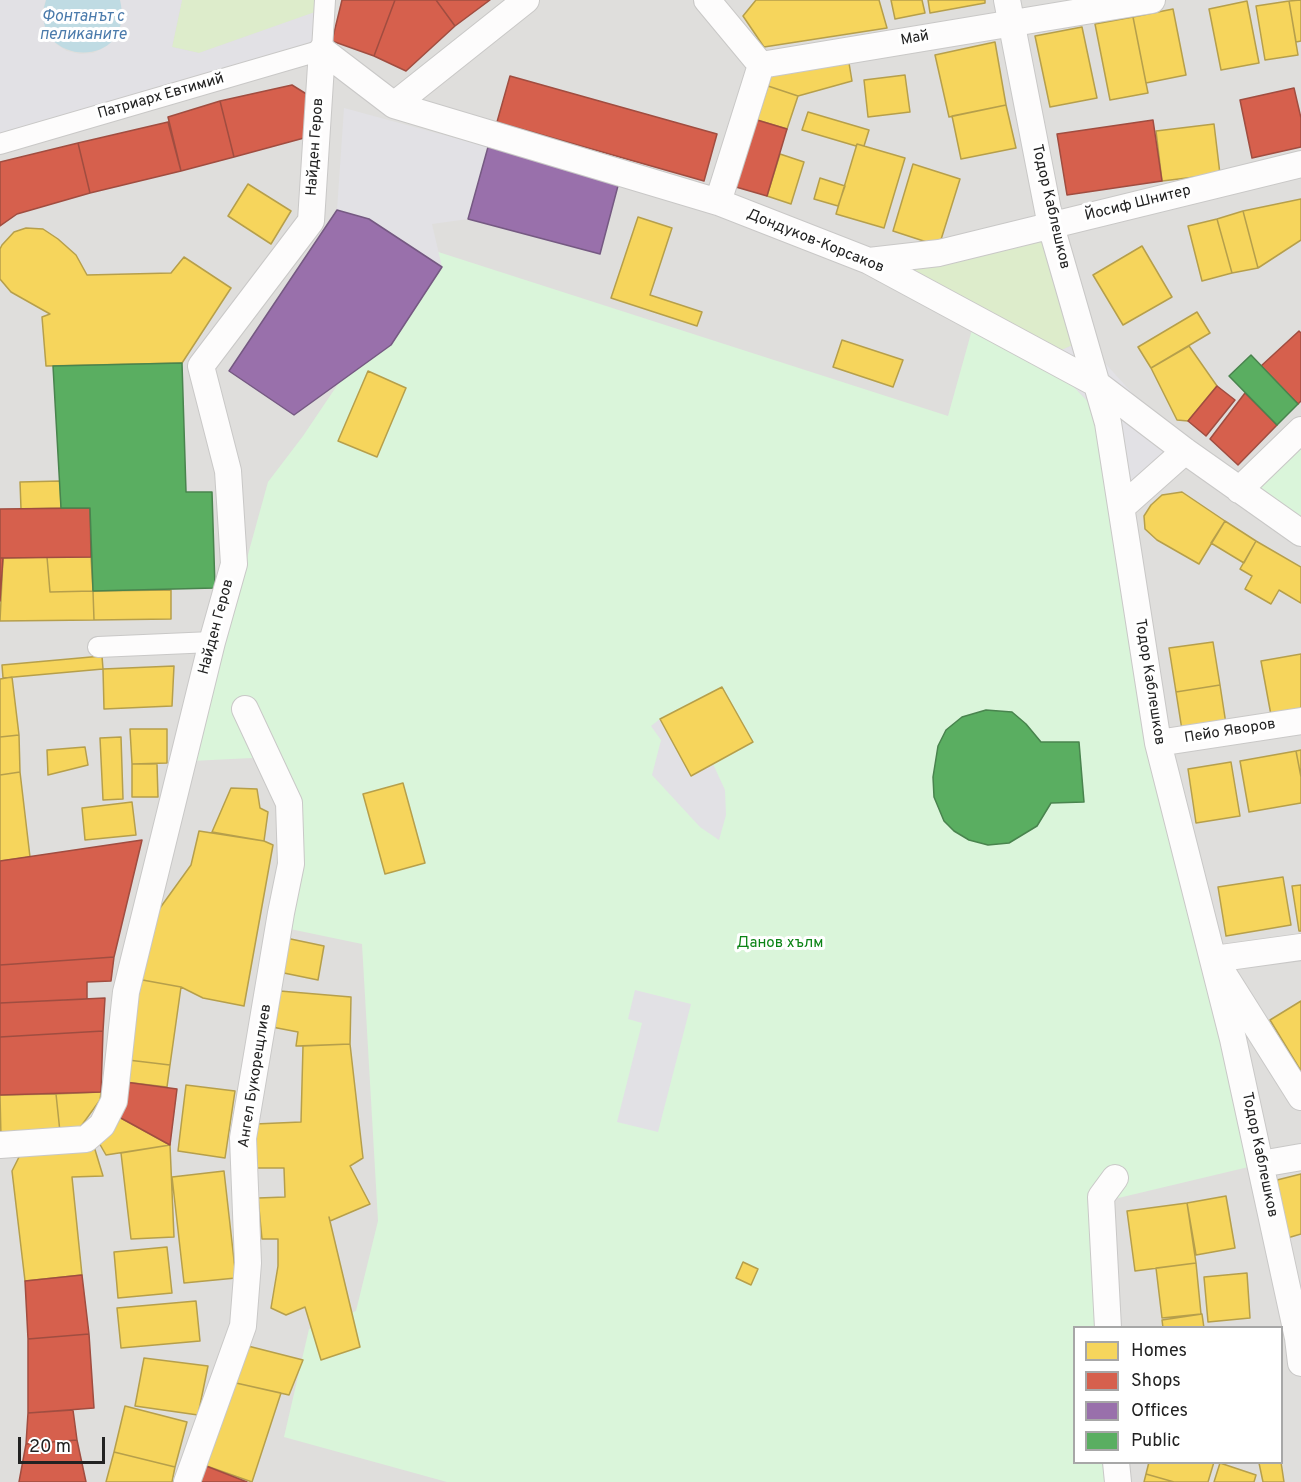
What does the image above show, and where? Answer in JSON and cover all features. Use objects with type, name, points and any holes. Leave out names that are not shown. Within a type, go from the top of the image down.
[{"type":"street","points":[[322,50],[325,0]]},
{"type":"street","points":[[394,105],[526,0]]},
{"type":"street","points":[[707,0],[761,65],[718,202]]},
{"type":"street","name":"Май","points":[[761,65],[1009,11],[1152,0]]},
{"type":"street","name":"Тодор Каблешков","points":[[1009,11],[1051,226],[1108,423],[1158,743],[1214,959],[1261,1164],[1298,1338],[1301,1363]]},
{"type":"street","name":"Дондуков-Корсаков","points":[[322,50],[394,105],[718,202],[869,261],[1097,384],[1185,451],[1301,533]]},
{"type":"street","name":"Патриарх Евтимий","points":[[0,144],[322,50]]},
{"type":"street","name":"Найден Геров","points":[[0,1145],[86,1138],[102,1125],[114,1101],[126,992],[212,642],[234,564],[228,471],[201,366],[311,221],[322,50]]},
{"type":"street","name":"Йосиф Шнитер","points":[[869,261],[939,253],[1301,164]]},
{"type":"street","points":[[1239,490],[1301,430]]},
{"type":"street","points":[[1122,507],[1185,451]]},
{"type":"street","points":[[98,647],[212,642]]},
{"type":"street","name":"Ангел Букорещлиев","points":[[187,1482],[243,1326],[248,1263],[243,1138],[291,864],[290,803],[245,709]]},
{"type":"street","name":"Пейо Яворов","points":[[1158,743],[1301,721]]},
{"type":"street","points":[[1301,947],[1214,959],[1301,1097]]},
{"type":"street","points":[[1261,1164],[1301,1157]]},
{"type":"street","points":[[1108,1326],[1101,1197],[1115,1178]]},
{"type":"street","points":[[1116,1464],[1118,1482]]},
{"type":"shaded area","points":[[0,0],[1301,0],[1301,1482],[0,1482]]},
{"type":"shaded area","points":[[0,0],[46,0],[43,9],[56,44],[67,51],[80,54],[93,53],[105,47],[115,38],[121,26],[120,0],[182,0],[172,47],[199,53],[315,12],[322,50],[0,145]]},
{"type":"shaded area","points":[[344,108],[488,147],[468,219],[432,224],[442,267],[369,219],[337,210]]},
{"type":"shaded area","points":[[1084,340],[1185,451],[1122,507],[1108,423],[1046,357]]},
{"type":"shaded area","points":[[660,719],[691,776],[713,764],[725,790],[726,815],[719,840],[700,827],[652,775],[661,740],[651,726]]},
{"type":"shaded area","points":[[635,990],[691,1004],[658,1132],[617,1122],[642,1023],[628,1019]]},
{"type":"green space","points":[[182,0],[316,0],[316,12],[199,53],[172,47]]},
{"type":"green space","points":[[1051,226],[1084,340],[1046,357],[875,261]]},
{"type":"green space","name":"Данов хълм","points":[[429,249],[948,416],[975,319],[1046,357],[1108,423],[1158,743],[1261,1164],[1110,1200],[1117,1326],[1073,1326],[1073,1464],[1121,1464],[1119,1482],[447,1482],[284,1437],[309,1329],[356,1311],[378,1221],[362,944],[290,929],[281,768],[252,758],[191,761],[268,482],[303,436]]},
{"type":"green space","points":[[1301,430],[1301,533],[1239,490]]},
{"type":"water","name":"Фонтанът с пеликаните","points":[[46,0],[120,0],[121,24],[113,40],[99,50],[82,52],[65,49],[51,38],[44,22]]},
{"type":"building: Homes","points":[[756,0],[879,0],[887,28],[764,47],[743,16]]},
{"type":"building: Homes","points":[[891,0],[922,0],[925,13],[895,19]]},
{"type":"building: Homes","points":[[928,0],[985,0],[985,3],[930,13]]},
{"type":"building: Homes","points":[[1301,0],[1301,41],[1296,42],[1289,1]]},
{"type":"building: Homes","points":[[1247,1],[1259,63],[1221,70],[1209,9]]},
{"type":"building: Homes","points":[[1289,1],[1298,55],[1265,60],[1256,6]]},
{"type":"building: Homes","points":[[1173,9],[1186,75],[1146,83],[1133,17]]},
{"type":"building: Homes","points":[[1133,17],[1148,93],[1110,100],[1095,24]]},
{"type":"building: Homes","points":[[1082,27],[1097,98],[1050,107],[1035,36]]},
{"type":"building: Homes","points":[[995,42],[1006,105],[949,117],[935,55]]},
{"type":"building: Homes","points":[[848,57],[852,81],[798,96],[768,86],[772,69]]},
{"type":"building: Homes","points":[[905,75],[910,112],[868,117],[864,80]]},
{"type":"building: Homes","points":[[768,86],[798,96],[787,129],[757,120]]},
{"type":"building: Homes","points":[[1006,105],[1016,148],[961,159],[952,116]]},
{"type":"building: Homes","points":[[808,112],[869,130],[864,146],[857,144],[856,146],[802,130]]},
{"type":"building: Homes","points":[[1214,124],[1220,174],[1162,181],[1156,131]]},
{"type":"building: Homes","points":[[857,144],[905,158],[884,228],[836,214]]},
{"type":"building: Homes","points":[[780,154],[804,162],[791,204],[767,196]]},
{"type":"building: Homes","points":[[913,164],[960,179],[939,246],[893,231]]},
{"type":"building: Homes","points":[[820,178],[845,186],[838,206],[814,199]]},
{"type":"building: Homes","points":[[248,184],[291,211],[271,244],[228,216]]},
{"type":"building: Homes","points":[[1301,199],[1301,240],[1258,268],[1243,211]]},
{"type":"building: Homes","points":[[1243,211],[1258,268],[1232,273],[1217,219]]},
{"type":"building: Homes","points":[[638,217],[672,228],[650,295],[702,312],[697,326],[611,298]]},
{"type":"building: Homes","points":[[1217,219],[1232,273],[1202,281],[1188,226]]},
{"type":"building: Homes","points":[[26,228],[43,229],[58,239],[76,255],[87,275],[171,273],[184,257],[231,288],[182,363],[46,366],[42,317],[50,314],[11,292],[0,279],[2,245],[14,232]]},
{"type":"building: Homes","points":[[1142,246],[1172,297],[1123,325],[1093,275]]},
{"type":"building: Homes","points":[[1197,312],[1210,333],[1151,368],[1138,347]]},
{"type":"building: Homes","points":[[842,340],[903,360],[893,387],[833,367]]},
{"type":"building: Homes","points":[[1189,346],[1217,386],[1188,421],[1177,420],[1151,368]]},
{"type":"building: Homes","points":[[368,371],[406,388],[377,457],[338,441]]},
{"type":"building: Homes","points":[[60,481],[61,508],[21,509],[20,482]]},
{"type":"building: Homes","points":[[1182,492],[1225,521],[1199,564],[1157,540],[1145,529],[1144,516],[1151,505],[1162,495]]},
{"type":"building: Homes","points":[[1225,521],[1256,541],[1244,563],[1211,543]]},
{"type":"building: Homes","points":[[1256,541],[1301,567],[1301,603],[1279,590],[1271,604],[1245,589],[1252,576],[1240,569]]},
{"type":"building: Homes","points":[[47,557],[91,557],[93,591],[50,592]]},
{"type":"building: Homes","points":[[47,557],[50,592],[93,591],[94,620],[0,621],[3,558]]},
{"type":"building: Homes","points":[[171,590],[171,619],[94,620],[93,591]]},
{"type":"building: Homes","points":[[1213,642],[1220,685],[1176,692],[1169,648]]},
{"type":"building: Homes","points":[[1301,654],[1301,710],[1271,715],[1261,661]]},
{"type":"building: Homes","points":[[102,656],[103,669],[3,678],[2,665]]},
{"type":"building: Homes","points":[[174,666],[172,706],[104,709],[103,669]]},
{"type":"building: Homes","points":[[12,677],[19,735],[0,737],[0,679]]},
{"type":"building: Homes","points":[[1220,685],[1226,724],[1182,730],[1176,692]]},
{"type":"building: Homes","points":[[722,687],[753,742],[691,776],[660,719]]},
{"type":"building: Homes","points":[[130,729],[167,729],[167,763],[132,764]]},
{"type":"building: Homes","points":[[19,735],[20,772],[0,775],[0,737]]},
{"type":"building: Homes","points":[[121,737],[123,799],[103,800],[100,738]]},
{"type":"building: Homes","points":[[85,747],[88,765],[48,775],[47,750]]},
{"type":"building: Homes","points":[[1301,750],[1301,777],[1296,751]]},
{"type":"building: Homes","points":[[1296,751],[1301,777],[1301,803],[1249,812],[1240,761]]},
{"type":"building: Homes","points":[[1231,762],[1240,816],[1196,823],[1188,769]]},
{"type":"building: Homes","points":[[132,764],[157,764],[158,797],[132,797]]},
{"type":"building: Homes","points":[[20,772],[30,857],[0,861],[0,775]]},
{"type":"building: Homes","points":[[403,783],[425,863],[385,874],[363,794]]},
{"type":"building: Homes","points":[[231,788],[257,789],[260,808],[268,812],[264,841],[212,832]]},
{"type":"building: Homes","points":[[132,802],[136,835],[85,840],[82,808]]},
{"type":"building: Homes","points":[[199,831],[264,841],[273,845],[244,1006],[203,998],[181,987],[137,979],[147,926],[191,865]]},
{"type":"building: Homes","points":[[1283,877],[1291,925],[1226,936],[1218,887]]},
{"type":"building: Homes","points":[[1301,885],[1301,931],[1299,931],[1292,886]]},
{"type":"building: Homes","points":[[286,938],[324,946],[318,980],[279,972]]},
{"type":"building: Homes","points":[[137,979],[181,987],[170,1065],[128,1060]]},
{"type":"building: Homes","points":[[280,991],[351,997],[350,1044],[296,1046],[298,1032],[272,1027]]},
{"type":"building: Homes","points":[[1301,1001],[1301,1071],[1270,1020]]},
{"type":"building: Homes","points":[[350,1044],[363,1158],[350,1166],[370,1204],[330,1221],[329,1217],[360,1347],[321,1360],[305,1307],[286,1315],[271,1308],[278,1266],[278,1239],[262,1239],[258,1198],[285,1197],[284,1168],[257,1168],[255,1124],[301,1122],[303,1046]]},
{"type":"building: Homes","points":[[128,1060],[170,1065],[167,1087],[125,1082]]},
{"type":"building: Homes","points":[[186,1085],[235,1091],[225,1158],[178,1151]]},
{"type":"building: Homes","points":[[101,1092],[100,1100],[79,1129],[60,1132],[56,1094]]},
{"type":"building: Homes","points":[[56,1094],[60,1132],[1,1138],[0,1095]]},
{"type":"building: Homes","points":[[119,1117],[170,1145],[106,1155],[98,1141]]},
{"type":"building: Homes","points":[[93,1143],[103,1176],[72,1177],[82,1275],[25,1281],[12,1171],[20,1155]]},
{"type":"building: Homes","points":[[170,1145],[174,1237],[131,1239],[121,1153]]},
{"type":"building: Homes","points":[[224,1171],[236,1278],[184,1283],[172,1177]]},
{"type":"building: Homes","points":[[1301,1174],[1301,1234],[1284,1239],[1269,1182]]},
{"type":"building: Homes","points":[[1226,1196],[1235,1248],[1196,1255],[1187,1203]]},
{"type":"building: Homes","points":[[1187,1203],[1196,1263],[1135,1271],[1127,1211]]},
{"type":"building: Homes","points":[[167,1247],[172,1293],[118,1298],[114,1252]]},
{"type":"building: Homes","points":[[743,1262],[758,1269],[751,1285],[736,1278]]},
{"type":"building: Homes","points":[[1196,1263],[1201,1314],[1162,1318],[1156,1268]]},
{"type":"building: Homes","points":[[1247,1273],[1250,1318],[1208,1322],[1204,1277]]},
{"type":"building: Homes","points":[[196,1301],[200,1341],[121,1348],[117,1308]]},
{"type":"building: Homes","points":[[1202,1314],[1204,1326],[1163,1326],[1162,1320]]},
{"type":"building: Homes","points":[[244,1345],[303,1360],[289,1395],[236,1383]]},
{"type":"building: Homes","points":[[144,1358],[208,1366],[198,1415],[135,1406]]},
{"type":"building: Homes","points":[[236,1383],[281,1393],[252,1482],[201,1464]]},
{"type":"building: Homes","points":[[125,1406],[187,1422],[175,1467],[114,1452]]},
{"type":"building: Homes","points":[[114,1452],[175,1467],[172,1482],[106,1482]]},
{"type":"building: Homes","points":[[1148,1464],[1213,1464],[1208,1482],[1174,1482],[1146,1474]]},
{"type":"building: Homes","points":[[1220,1464],[1256,1475],[1254,1482],[1214,1482]]},
{"type":"building: Homes","points":[[1259,1464],[1281,1464],[1284,1482],[1263,1482]]},
{"type":"building: Homes","points":[[1146,1474],[1174,1482],[1144,1482]]},
{"type":"building: Shops","points":[[342,0],[395,0],[374,56],[332,41]]},
{"type":"building: Shops","points":[[395,0],[436,0],[455,26],[406,71],[374,56]]},
{"type":"building: Shops","points":[[436,0],[490,0],[455,26]]},
{"type":"building: Shops","points":[[510,76],[717,134],[704,181],[497,122]]},
{"type":"building: Shops","points":[[292,85],[308,95],[304,138],[234,157],[220,101]]},
{"type":"building: Shops","points":[[1294,88],[1301,118],[1301,147],[1252,158],[1240,100]]},
{"type":"building: Shops","points":[[220,101],[234,157],[181,171],[168,117]]},
{"type":"building: Shops","points":[[757,120],[787,129],[767,196],[736,187]]},
{"type":"building: Shops","points":[[1153,120],[1162,181],[1067,195],[1057,134]]},
{"type":"building: Shops","points":[[168,122],[181,171],[90,193],[78,143]]},
{"type":"building: Shops","points":[[78,143],[90,193],[17,214],[0,226],[0,162]]},
{"type":"building: Shops","points":[[1299,331],[1301,333],[1301,401],[1298,404],[1261,366]]},
{"type":"building: Shops","points":[[1217,386],[1235,400],[1206,436],[1188,421]]},
{"type":"building: Shops","points":[[1245,393],[1277,425],[1238,465],[1210,439]]},
{"type":"building: Shops","points":[[90,508],[91,557],[0,558],[0,509]]},
{"type":"building: Shops","points":[[0,558],[3,558],[0,601]]},
{"type":"building: Shops","points":[[142,840],[114,957],[0,965],[0,861]]},
{"type":"building: Shops","points":[[114,957],[111,981],[87,982],[87,999],[0,1003],[0,965]]},
{"type":"building: Shops","points":[[105,998],[103,1031],[0,1037],[0,1003]]},
{"type":"building: Shops","points":[[103,1031],[101,1092],[0,1095],[0,1037]]},
{"type":"building: Shops","points":[[125,1082],[177,1089],[170,1145],[119,1117]]},
{"type":"building: Shops","points":[[82,1275],[89,1334],[28,1339],[25,1281]]},
{"type":"building: Shops","points":[[89,1334],[94,1408],[28,1413],[28,1339]]},
{"type":"building: Shops","points":[[73,1410],[77,1440],[26,1444],[28,1413]]},
{"type":"building: Shops","points":[[77,1440],[86,1482],[19,1482],[26,1444]]},
{"type":"building: Shops","points":[[201,1464],[247,1482],[196,1482]]},
{"type":"building: Offices","points":[[488,147],[619,182],[600,254],[468,219]]},
{"type":"building: Offices","points":[[337,210],[369,219],[442,267],[391,345],[294,415],[229,371]]},
{"type":"building: Public","points":[[1251,355],[1298,404],[1277,425],[1229,376]]},
{"type":"building: Public","points":[[182,363],[186,492],[212,492],[215,588],[93,591],[90,508],[61,508],[53,366]]},
{"type":"building: Public","points":[[986,710],[1012,712],[1041,742],[1079,742],[1084,802],[1051,803],[1037,826],[1009,843],[988,845],[969,840],[954,831],[944,821],[934,797],[933,777],[938,746],[946,730],[962,717]]}]
